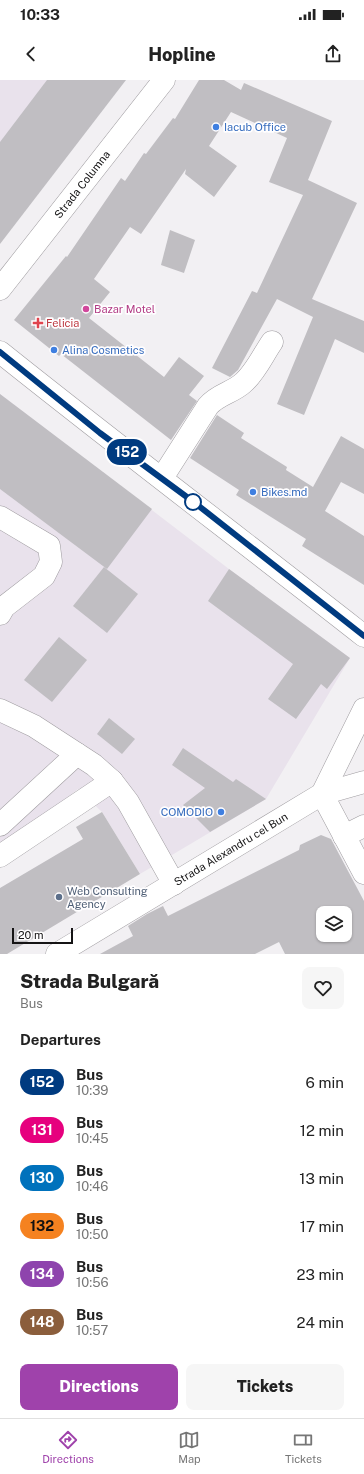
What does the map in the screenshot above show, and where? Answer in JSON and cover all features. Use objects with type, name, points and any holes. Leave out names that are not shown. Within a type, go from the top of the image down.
[{"type":"street","name":"Strada Columna","points":[[0,289],[164,80]]},
{"type":"street","points":[[162,478],[208,406],[215,398],[242,384],[251,375],[272,342]]},
{"type":"street","points":[[0,352],[100,433],[162,478],[364,636]]},
{"type":"street","points":[[0,517],[49,546],[52,562],[44,576],[4,607],[0,614]]},
{"type":"street","points":[[364,709],[322,794],[364,873]]},
{"type":"street","points":[[0,710],[34,726],[94,765],[112,781],[128,802],[174,884]]},
{"type":"street","points":[[0,825],[77,754]]},
{"type":"street","points":[[0,856],[112,781]]},
{"type":"street","name":"Strada Alexandru cel Bun","points":[[57,954],[322,794],[364,782]]},
{"type":"street","points":[[344,836],[364,826]]},
{"type":"shaded area","points":[[0,80],[121,80],[0,238]]},
{"type":"shaded area","points":[[0,394],[229,569],[350,658],[266,799],[140,874],[102,812],[78,789],[0,852]]},
{"type":"building","points":[[47,80],[126,80],[0,244],[0,142]]},
{"type":"building","points":[[199,80],[224,80],[241,90],[244,83],[332,121],[308,180],[357,203],[312,299],[364,321],[364,353],[335,339],[304,415],[277,404],[313,317],[277,299],[238,370],[230,377],[212,368],[252,291],[257,293],[303,195],[269,182],[287,138],[231,112],[209,146],[237,166],[214,197],[185,174],[186,169],[141,234],[130,227],[94,279],[110,292],[89,318],[164,377],[179,357],[204,376],[189,395],[197,401],[171,440],[61,354],[59,356],[14,320],[66,256],[67,257],[121,178],[125,181],[144,153],[146,154],[173,118],[175,119]]},
{"type":"building","points":[[170,230],[195,240],[184,273],[161,265]]},
{"type":"building","points":[[0,394],[152,509],[107,569],[0,489]]},
{"type":"building","points":[[217,415],[244,433],[241,438],[287,467],[286,470],[313,487],[341,436],[364,449],[364,494],[341,482],[325,511],[364,536],[364,585],[302,546],[306,539],[236,495],[239,490],[190,458]]},
{"type":"building","points":[[104,567],[138,594],[107,633],[73,606]]},
{"type":"building","points":[[229,569],[350,658],[327,689],[321,684],[296,719],[268,699],[293,664],[208,601]]},
{"type":"building","points":[[59,637],[87,660],[52,702],[24,680]]},
{"type":"building","points":[[109,718],[135,739],[122,754],[97,734]]},
{"type":"building","points":[[183,748],[233,782],[236,779],[266,799],[210,832],[183,805],[205,788],[172,765]]},
{"type":"building","points":[[102,812],[140,874],[7,954],[0,954],[0,888],[83,839],[76,827]]},
{"type":"building","points":[[321,835],[331,839],[364,901],[364,954],[285,954],[279,942],[255,954],[100,954],[133,936],[128,926],[147,914],[163,906],[168,916],[299,850],[300,845]]},
{"type":"bus line","name":"152","points":[[0,352],[100,433],[195,503],[364,636]]},
{"type":"place","name":"Iacub Office","points":[[216,127]]},
{"type":"place","name":"Bazar Motel","points":[[86,309]]},
{"type":"place","name":"Felicia","points":[[38,323]]},
{"type":"place","name":"Alina Cosmetics","points":[[54,350]]},
{"type":"place","name":"Bikes.md","points":[[253,492]]},
{"type":"place","name":"COMODIO","points":[[221,812]]},
{"type":"place","name":"Web Consulting Agency","points":[[59,897]]}]
